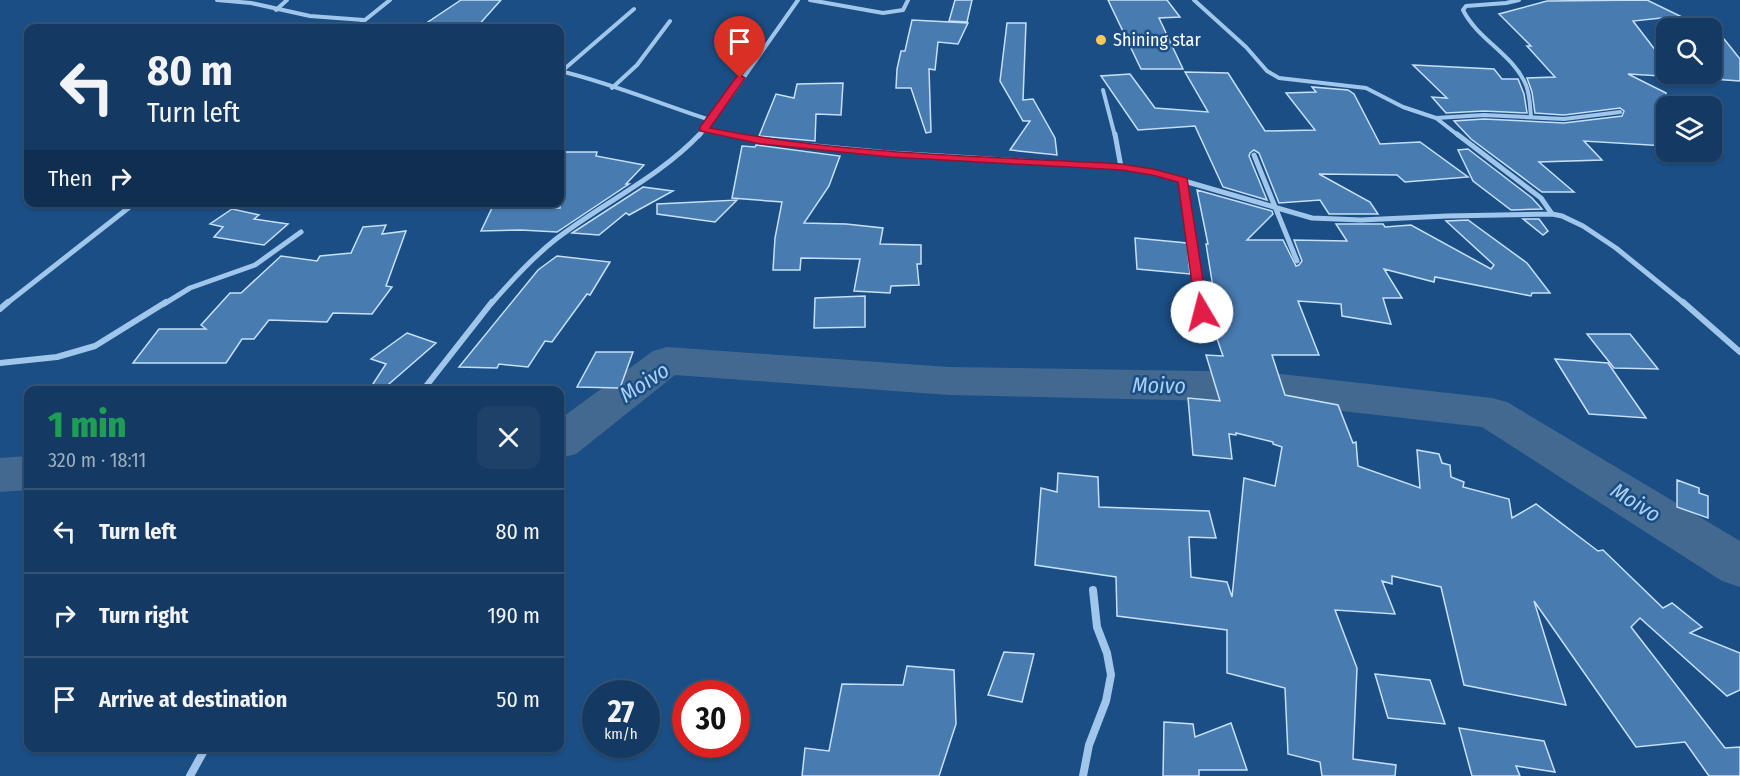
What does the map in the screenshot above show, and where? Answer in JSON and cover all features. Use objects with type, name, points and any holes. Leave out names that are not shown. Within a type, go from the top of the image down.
[{"type":"street","points":[[217,0],[251,3],[276,10],[364,20]]},
{"type":"street","points":[[276,10],[287,0]]},
{"type":"street","points":[[360,24],[390,0]]},
{"type":"street","points":[[426,386],[501,291],[528,263],[558,238],[660,171],[687,148],[798,0]]},
{"type":"street","points":[[810,0],[883,13],[903,10],[908,0]]},
{"type":"street","points":[[1194,0],[1246,47],[1272,75],[1279,78],[1366,88],[1397,105],[1436,118],[1541,198],[1552,214]]},
{"type":"street","points":[[1519,0],[1513,3],[1476,4],[1466,6],[1463,10],[1477,33],[1514,68],[1526,83],[1531,117]]},
{"type":"street","points":[[564,68],[634,9]]},
{"type":"street","points":[[612,88],[637,64],[670,21]]},
{"type":"street","points":[[564,72],[594,79],[612,88],[710,120]]},
{"type":"street","points":[[1103,90],[1118,145],[1121,167]]},
{"type":"street","points":[[1436,118],[1491,114],[1580,118],[1620,112]]},
{"type":"street","points":[[703,129],[761,141],[890,153],[1121,167],[1153,172],[1312,218],[1338,220],[1552,214],[1583,226],[1616,248],[1740,352]]},
{"type":"street","points":[[1254,155],[1297,261]]},
{"type":"street","points":[[1183,181],[1202,312]]},
{"type":"street","points":[[0,309],[130,207]]},
{"type":"street","points":[[0,363],[57,357],[95,346],[190,288],[255,265],[301,232]]},
{"type":"street","points":[[1083,776],[1089,745],[1106,701],[1111,675],[1107,653],[1097,627],[1093,590]]},
{"type":"street","points":[[190,776],[203,752]]},
{"type":"building","points":[[461,0],[501,0],[480,24],[425,24]]},
{"type":"building","points":[[955,0],[972,0],[967,22],[949,21]]},
{"type":"building","points":[[1108,0],[1167,0],[1180,17],[1159,18],[1183,69],[1141,69]]},
{"type":"building","points":[[1647,0],[1680,16],[1633,21],[1656,51],[1656,76],[1628,74],[1666,93],[1666,96],[1656,96],[1656,145],[1584,141],[1602,160],[1539,162],[1574,192],[1542,192],[1471,139],[1454,121],[1484,119],[1564,123],[1622,116],[1624,111],[1620,108],[1564,115],[1535,113],[1527,78],[1555,77],[1527,46],[1531,46],[1499,14],[1547,1]]},
{"type":"building","points":[[912,20],[968,23],[958,44],[938,42],[935,70],[929,69],[931,132],[926,133],[911,88],[896,88],[901,51],[905,51]]},
{"type":"building","points":[[1007,23],[1026,23],[1023,100],[1033,99],[1055,138],[1057,155],[1010,150],[1030,121],[1023,121],[1000,81]]},
{"type":"building","points":[[1722,36],[1740,59],[1740,81],[1722,80]]},
{"type":"building","points":[[1413,65],[1494,69],[1502,79],[1518,79],[1524,94],[1527,113],[1484,111],[1446,113],[1432,97],[1447,98]]},
{"type":"building","points":[[1185,72],[1228,73],[1265,131],[1315,130],[1286,93],[1316,92],[1312,87],[1348,90],[1354,94],[1380,144],[1420,142],[1468,177],[1405,182],[1397,175],[1319,174],[1370,202],[1378,214],[1329,214],[1320,200],[1279,203],[1259,153],[1254,150],[1249,156],[1267,200],[1223,187],[1195,126],[1138,130],[1101,76],[1130,74],[1155,108],[1208,112]]},
{"type":"building","points":[[843,83],[841,115],[816,114],[815,141],[759,136],[776,94],[794,98],[797,84]]},
{"type":"building","points":[[756,145],[840,156],[829,186],[804,223],[883,228],[880,244],[921,245],[921,264],[917,264],[919,285],[891,286],[890,293],[854,291],[860,259],[801,258],[800,270],[773,270],[775,238],[782,202],[732,198],[742,146],[755,147]]},
{"type":"building","points":[[1468,149],[1532,198],[1542,209],[1511,210],[1473,181],[1458,150]]},
{"type":"building","points":[[564,152],[597,152],[596,156],[644,165],[626,184],[629,184],[557,232],[481,231],[492,208],[564,207]]},
{"type":"building","points":[[643,187],[673,191],[629,215],[626,213],[599,235],[572,233]]},
{"type":"building","points":[[1197,190],[1272,211],[1273,214],[1247,240],[1283,240],[1296,266],[1302,261],[1294,240],[1347,241],[1336,224],[1383,224],[1385,227],[1411,225],[1491,269],[1494,265],[1446,221],[1468,220],[1527,263],[1550,293],[1532,293],[1531,296],[1435,277],[1434,282],[1384,269],[1402,298],[1383,298],[1391,324],[1342,316],[1341,304],[1298,301],[1319,355],[1272,355],[1285,395],[1338,405],[1353,443],[1356,442],[1358,466],[1420,488],[1417,450],[1439,454],[1442,463],[1450,465],[1451,477],[1464,482],[1463,487],[1509,499],[1512,518],[1536,504],[1598,551],[1603,550],[1663,608],[1672,603],[1702,627],[1690,633],[1740,653],[1740,690],[1727,696],[1640,618],[1631,627],[1725,748],[1740,747],[1740,776],[1709,776],[1685,742],[1636,747],[1534,601],[1566,705],[1464,685],[1441,587],[1392,576],[1392,584],[1382,581],[1395,614],[1335,610],[1357,668],[1353,759],[1396,765],[1395,776],[1322,776],[1320,762],[1288,754],[1285,688],[1227,673],[1227,630],[1117,616],[1116,577],[1035,565],[1041,488],[1057,492],[1058,473],[1098,477],[1099,507],[1209,511],[1216,538],[1189,537],[1191,577],[1227,582],[1232,597],[1244,478],[1275,486],[1282,447],[1273,442],[1236,433],[1236,435],[1229,434],[1232,459],[1193,455],[1188,398],[1220,401],[1206,355],[1223,356],[1214,330],[1220,331],[1206,244],[1208,244]]},
{"type":"building","points":[[737,200],[715,222],[657,214],[657,204]]},
{"type":"building","points":[[232,209],[259,215],[254,219],[288,224],[264,245],[214,237],[223,227],[210,224]]},
{"type":"building","points":[[1523,219],[1539,219],[1548,231],[1543,235]]},
{"type":"building","points":[[386,225],[382,234],[406,231],[386,286],[392,287],[372,314],[333,313],[327,322],[269,320],[254,339],[242,339],[226,363],[133,363],[159,329],[206,329],[201,325],[230,293],[241,293],[281,256],[317,261],[320,256],[351,253],[363,227]]},
{"type":"building","points":[[1135,238],[1187,243],[1190,274],[1137,269]]},
{"type":"building","points":[[557,256],[610,262],[590,295],[587,294],[552,342],[545,341],[528,367],[499,364],[497,368],[459,367],[538,270]]},
{"type":"building","points":[[865,296],[865,327],[814,328],[815,298]]},
{"type":"building","points":[[407,333],[436,343],[387,386],[372,386],[386,364],[371,359]]},
{"type":"building","points":[[1587,334],[1630,334],[1658,369],[1614,368]]},
{"type":"building","points":[[596,352],[633,352],[620,388],[577,387]]},
{"type":"building","points":[[1555,359],[1608,363],[1646,418],[1589,414]]},
{"type":"building","points":[[1677,480],[1699,488],[1699,493],[1708,496],[1708,518],[1677,507]]},
{"type":"building","points":[[1004,652],[1034,654],[1022,702],[988,695]]},
{"type":"building","points":[[907,666],[954,670],[956,724],[939,776],[802,776],[805,748],[829,751],[842,684],[903,685]]},
{"type":"building","points":[[1375,674],[1430,680],[1445,724],[1388,718]]},
{"type":"building","points":[[1164,722],[1193,724],[1195,737],[1231,723],[1247,770],[1199,770],[1199,776],[1163,776]]},
{"type":"building","points":[[1459,728],[1544,741],[1555,772],[1516,766],[1520,776],[1472,776]]},
{"type":"waterway","name":"Moivo","points":[[564,439],[667,361],[949,381],[1263,387],[1492,413],[1740,566]]},
{"type":"waterway","name":"Moivo","points":[[0,475],[24,473]]},
{"type":"place","name":"Shining star","points":[[1101,40]]},
{"type":"route","points":[[740,78],[703,129],[735,137],[806,146],[1121,167],[1153,172],[1183,181],[1202,312]]}]
